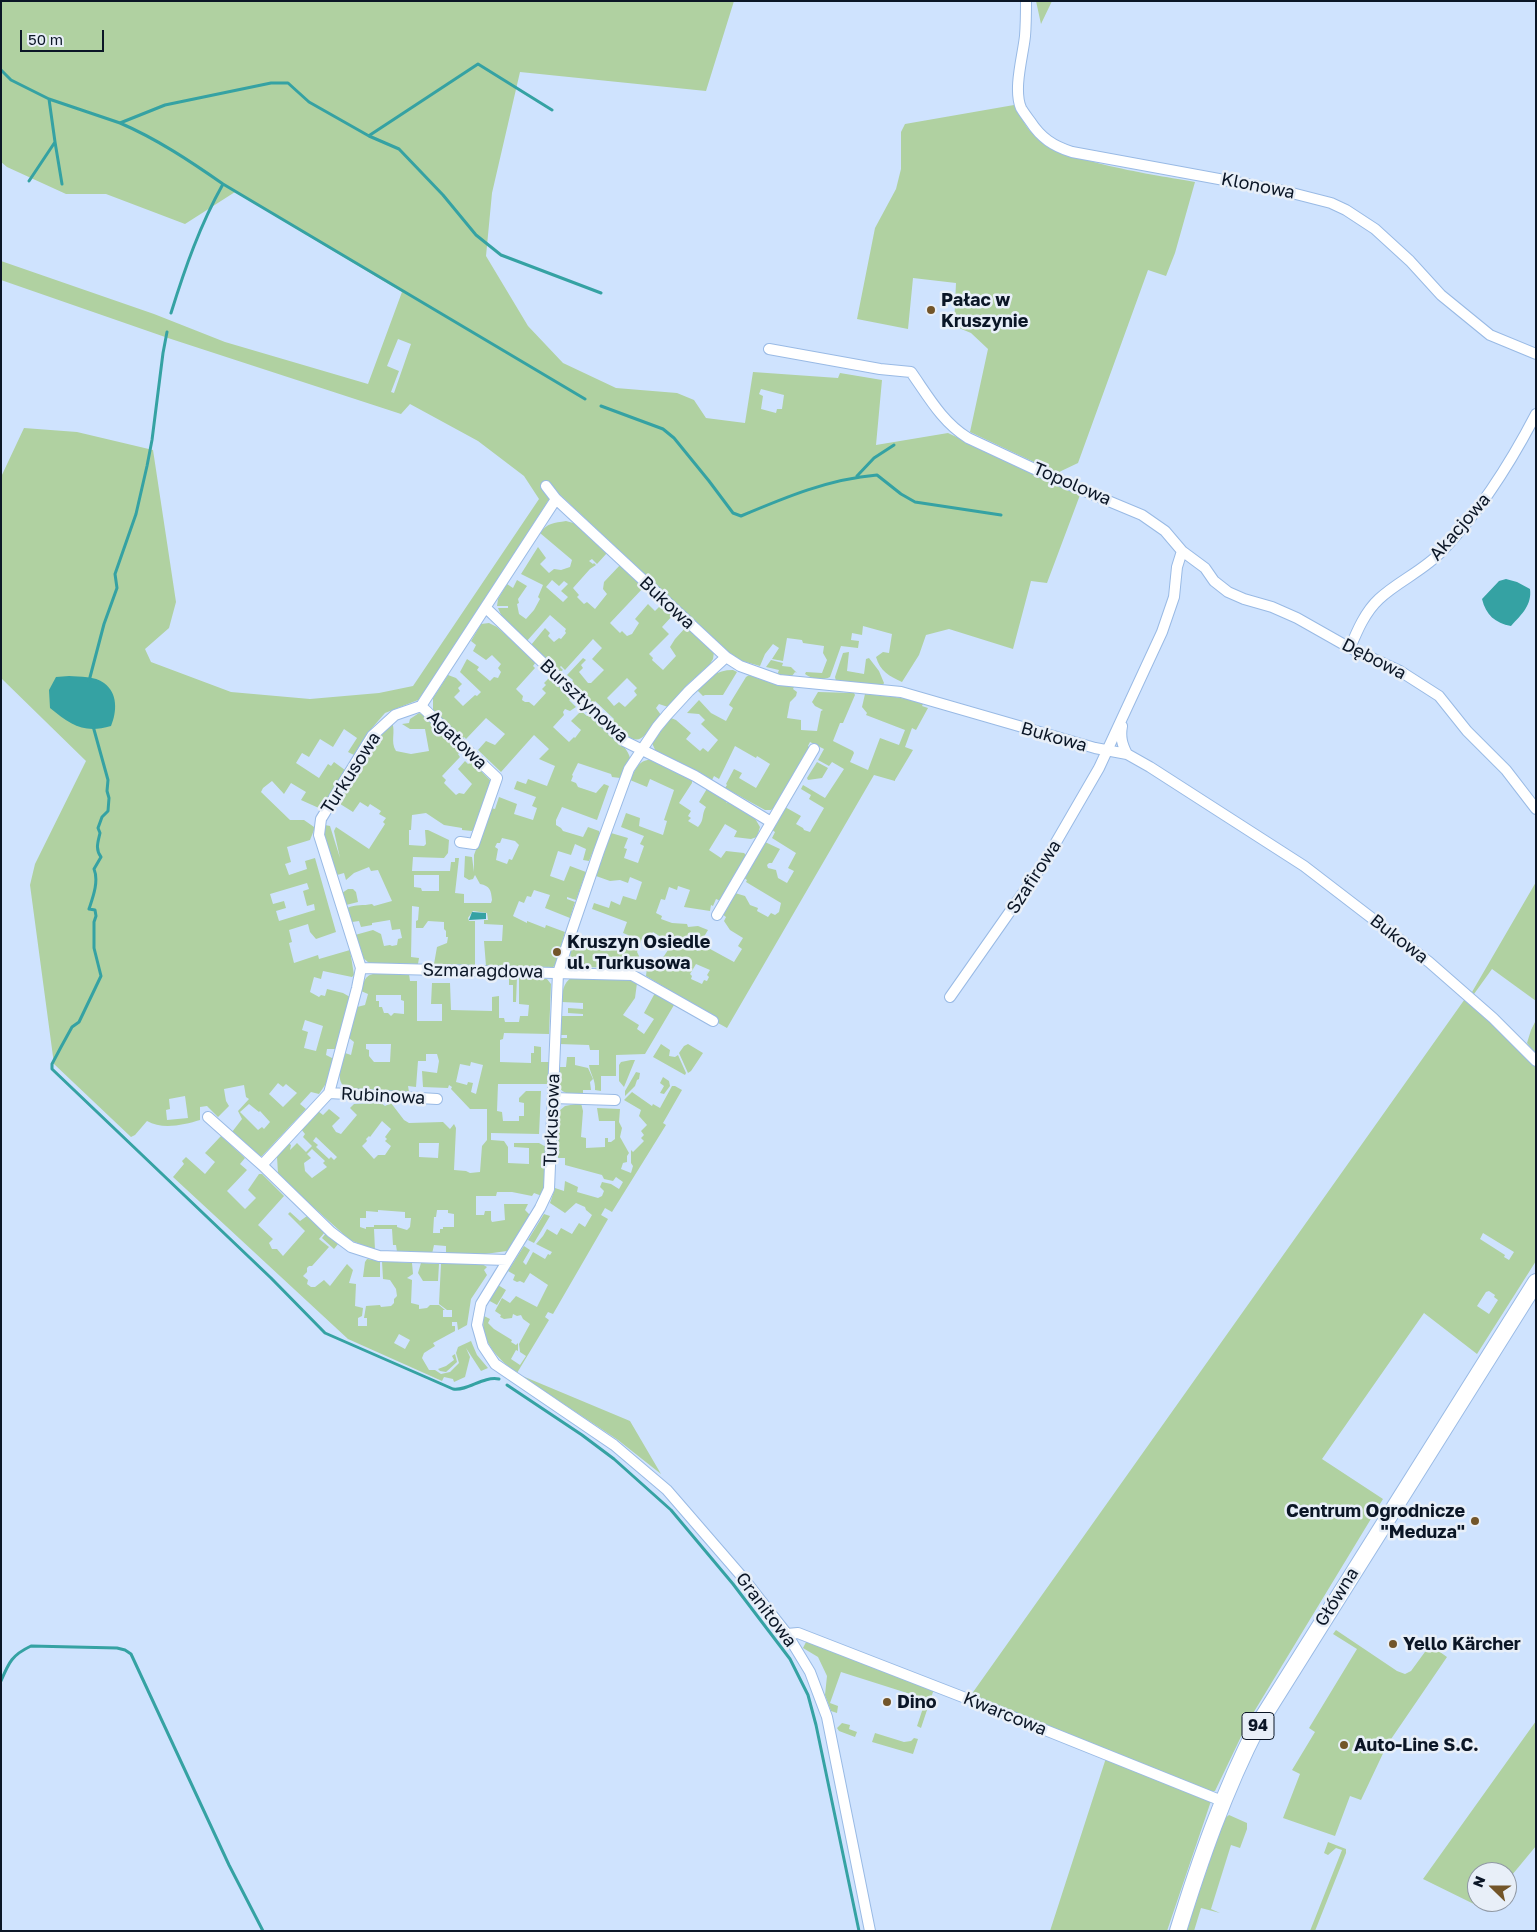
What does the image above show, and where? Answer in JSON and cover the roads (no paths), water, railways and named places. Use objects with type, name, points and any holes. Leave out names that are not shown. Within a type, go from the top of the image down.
[{"type":"main road","name":"Główna","points":[[1178,1931],[1222,1801],[1239,1762],[1258,1726],[1286,1678],[1536,1282]]},
{"type":"street","name":"Klonowa","points":[[1026,1],[1025,36],[1019,81],[1021,107],[1035,130],[1047,141],[1072,152],[1284,190],[1331,203],[1375,228],[1410,261],[1441,295],[1490,335],[1536,354]]},
{"type":"street","name":"Topolowa","points":[[769,349],[880,369],[911,372],[941,415],[955,430],[1049,476],[1142,515],[1165,531],[1182,551]]},
{"type":"street","name":"Akacjowa","points":[[1350,648],[1356,632],[1368,612],[1380,599],[1441,552],[1469,521],[1507,467],[1536,414]]},
{"type":"street","name":"Bukowa","points":[[546,486],[556,499],[726,657],[740,666],[779,680],[901,692],[1024,728],[1127,754],[1158,772],[1304,866],[1429,962],[1493,1018],[1536,1061]]},
{"type":"street","points":[[421,706],[556,499]]},
{"type":"street","name":"Dębowa","points":[[1182,551],[1205,568],[1214,581],[1228,592],[1289,614],[1350,648],[1400,671],[1439,696],[1467,731],[1506,770],[1536,808]]},
{"type":"street","points":[[1107,750],[1166,623],[1174,597],[1177,566],[1182,551]]},
{"type":"street","name":"Bursztynowa","points":[[486,608],[624,741],[696,776],[771,822]]},
{"type":"street","name":"Turkusowa","points":[[517,1378],[495,1364],[483,1346],[476,1326],[481,1304],[549,1190],[558,972],[598,850],[629,769],[657,727],[689,691],[726,657]]},
{"type":"street","name":"Turkusowa","points":[[262,1165],[328,1093],[358,988],[361,968],[319,835],[321,818],[372,736],[395,715],[421,706]]},
{"type":"street","name":"Agatowa","points":[[421,706],[497,778],[474,844],[460,842]]},
{"type":"street","points":[[1125,714],[1120,735],[1127,754]]},
{"type":"street","points":[[717,915],[814,749]]},
{"type":"street","name":"Szafirowa","points":[[950,997],[1044,863],[1071,819],[1107,750]]},
{"type":"street","name":"Szmaragdowa","points":[[361,968],[632,975],[714,1021]]},
{"type":"street","name":"Rubinowa","points":[[328,1093],[437,1099]]},
{"type":"street","points":[[553,1098],[615,1100]]},
{"type":"street","points":[[208,1117],[262,1165],[331,1232],[351,1247],[379,1256],[507,1260]]},
{"type":"street","name":"Granitowa","points":[[517,1378],[614,1445],[667,1490],[744,1579],[787,1634],[810,1672],[827,1718],[870,1931]]},
{"type":"street","name":"Kwarcowa","points":[[787,1634],[798,1633],[1222,1801]]},
{"type":"waterway","points":[[370,135],[478,64],[552,110]]},
{"type":"waterway","points":[[1,70],[11,80],[49,99],[120,123],[165,105],[271,83],[288,83],[309,102],[369,136],[399,149],[443,195],[476,235],[501,255],[601,293]]},
{"type":"waterway","points":[[49,99],[62,184]]},
{"type":"waterway","points":[[120,123],[173,151],[223,184],[585,399]]},
{"type":"waterway","points":[[29,181],[55,142]]},
{"type":"waterway","points":[[171,313],[194,247],[207,215],[223,184]]},
{"type":"waterway","points":[[89,681],[104,624],[117,588],[115,574],[136,514],[147,466],[167,332]]},
{"type":"waterway","points":[[601,406],[663,429],[674,438],[733,513],[741,516],[825,485],[842,480],[877,475],[901,494],[915,502],[1001,515]]},
{"type":"waterway","points":[[857,476],[874,458],[894,445]]},
{"type":"waterway","points":[[93,726],[108,780],[107,791],[109,798],[108,811],[102,817],[98,828],[100,833],[98,848],[101,857],[94,869],[96,884],[89,909],[95,910],[94,948],[101,976],[79,1022],[72,1027],[52,1064],[52,1069],[271,1278],[325,1333],[453,1389],[465,1388],[487,1380],[499,1379]]},
{"type":"waterway","points":[[507,1385],[582,1435],[614,1459],[671,1510],[733,1584],[790,1659],[808,1695],[816,1725],[859,1931]]},
{"type":"waterway","points":[[1,1681],[12,1660],[31,1646],[117,1648],[131,1654],[229,1865],[263,1931]]},
{"type":"place","name":"Pałac w Kruszynie","points":[[931,310]]},
{"type":"place","name":"Kruszyn Osiedle ul. Turkusowa","points":[[557,952]]},
{"type":"place","name":"Centrum Ogrodnicze \"Meduza\"","points":[[1475,1521]]},
{"type":"place","name":"Yello Kärcher","points":[[1393,1644]]},
{"type":"place","name":"Dino","points":[[887,1702]]},
{"type":"place","name":"Auto-Line S.C.","points":[[1344,1745]]}]
